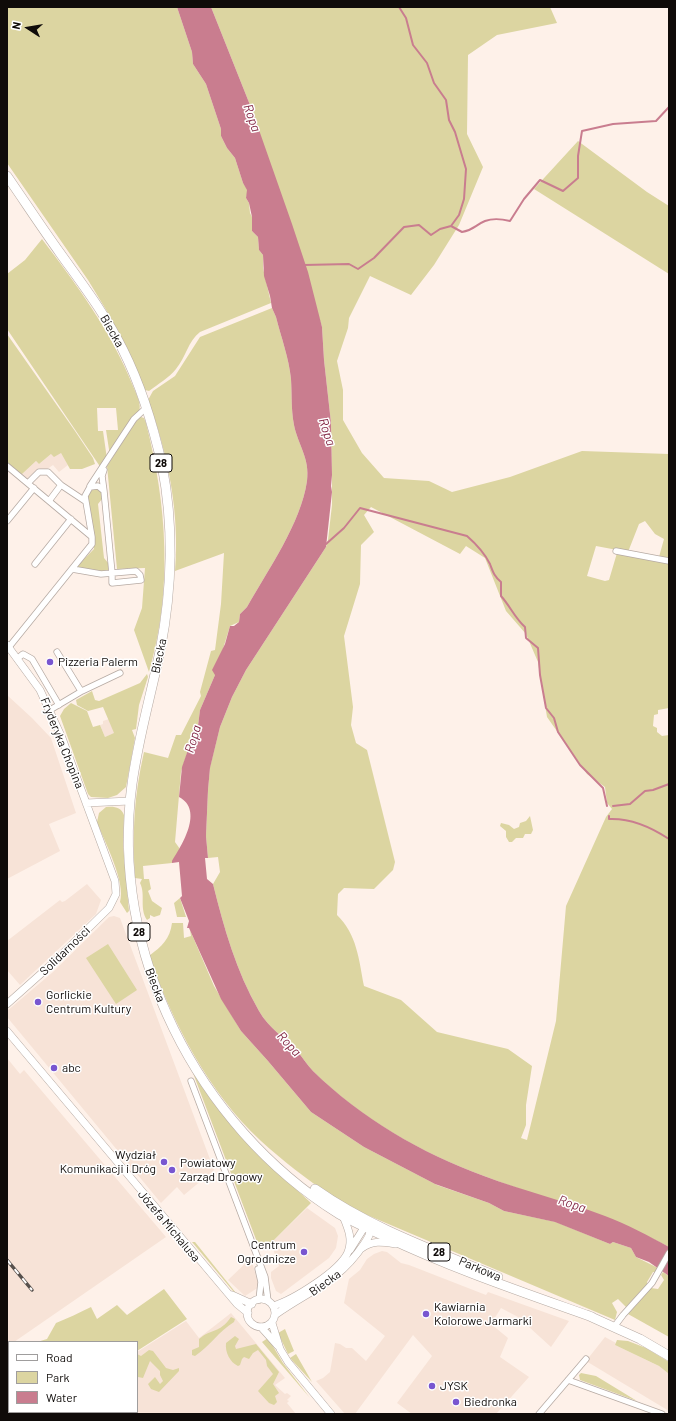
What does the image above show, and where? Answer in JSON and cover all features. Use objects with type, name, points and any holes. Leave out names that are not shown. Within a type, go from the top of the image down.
[{"type":"main road","name":"Biecka","points":[[7,176],[112,330],[135,377],[146,408],[162,467],[168,506],[171,551],[169,590],[160,652],[137,752],[130,801],[128,858],[141,941],[152,979],[177,1038],[195,1069],[226,1111],[288,1176],[343,1216],[368,1226]]},
{"type":"main road","name":"Biecka","points":[[254,1142],[324,1196],[368,1226]]},
{"type":"main road","name":"28","points":[[368,1226],[402,1245]]},
{"type":"main road","name":"Parkowa","points":[[368,1226],[592,1317],[640,1339],[669,1356]]},
{"type":"main road","name":"Parkowa","points":[[402,1245],[460,1269],[592,1317]]},
{"type":"street","points":[[8,646],[92,544],[85,493],[105,466],[134,419],[146,408]]},
{"type":"street","points":[[7,466],[92,537]]},
{"type":"street","points":[[72,569],[100,574],[112,573],[136,571],[138,572],[141,580],[112,583],[112,573],[102,476],[105,466]]},
{"type":"street","points":[[28,483],[39,472],[48,472],[61,485],[85,501]]},
{"type":"street","points":[[49,501],[61,485]]},
{"type":"street","points":[[90,487],[98,486],[104,491]]},
{"type":"street","points":[[7,521],[34,488]]},
{"type":"street","points":[[35,564],[71,520]]},
{"type":"street","points":[[616,551],[669,561]]},
{"type":"street","name":"Fryderyka Chopina","points":[[8,646],[40,690],[50,710],[114,878],[116,894]]},
{"type":"street","points":[[57,652],[81,692]]},
{"type":"street","points":[[18,658],[23,654],[32,659],[59,705]]},
{"type":"street","points":[[50,710],[81,692],[120,673]]},
{"type":"street","name":"Fryderyka Chopina","points":[[86,803],[130,801]]},
{"type":"street","name":"Solidarności","points":[[7,1004],[53,963],[105,912],[112,904],[116,894]]},
{"type":"street","name":"Józefa Michalusa","points":[[7,1031],[225,1290],[237,1304],[248,1313]]},
{"type":"street","points":[[191,1081],[253,1249],[265,1277],[275,1315],[272,1323],[280,1349]]},
{"type":"street","points":[[343,1216],[350,1233],[348,1253]]},
{"type":"street","name":"Biecka","points":[[275,1315],[284,1308],[326,1284],[343,1270],[360,1249],[368,1226]]},
{"type":"street","name":"Biecka","points":[[271,1303],[299,1294],[322,1280],[348,1253],[368,1226]]},
{"type":"street","points":[[360,1249],[368,1243],[376,1242],[402,1245]]},
{"type":"street","points":[[253,1249],[261,1282],[259,1300]]},
{"type":"street","points":[[614,1327],[652,1283],[669,1253]]},
{"type":"street","name":"Józefa Michalusa","points":[[225,1290],[239,1299],[252,1304]]},
{"type":"street","points":[[271,1303],[259,1300],[252,1304],[248,1313],[251,1323],[261,1327],[331,1414]]},
{"type":"street","points":[[261,1327],[272,1323]]},
{"type":"street","points":[[539,1414],[586,1360]]},
{"type":"street","points":[[568,1380],[662,1414]]},
{"type":"shaded area","points":[[61,453],[68,465],[59,472],[53,465],[43,472],[39,468],[26,480],[21,475],[36,461],[39,464],[51,454]]},
{"type":"shaded area","points":[[7,695],[51,738],[76,813],[49,824],[60,851],[7,879]]},
{"type":"shaded area","points":[[109,719],[115,733],[105,737],[100,725],[103,724],[103,721]]},
{"type":"shaded area","points":[[87,884],[101,900],[96,914],[20,985],[7,970],[7,941],[60,900],[62,902],[65,901]]},
{"type":"shaded area","points":[[114,916],[120,918],[214,1170],[184,1195],[177,1187],[161,1203],[7,1017],[7,1011],[53,972],[109,917]]},
{"type":"shaded area","points":[[7,1058],[20,1074],[24,1070],[166,1237],[15,1341],[8,1341],[8,1346]]},
{"type":"shaded area","name":"Centrum Ogrodnicze","points":[[307,1208],[335,1228],[338,1236],[336,1248],[329,1258],[281,1294],[276,1291],[271,1278],[271,1272],[279,1266],[271,1243]]},
{"type":"shaded area","points":[[382,1251],[387,1252],[401,1263],[486,1295],[488,1292],[569,1321],[551,1347],[518,1317],[501,1308],[491,1324],[508,1338],[500,1357],[529,1377],[496,1414],[412,1414],[397,1403],[432,1356],[413,1335],[355,1414],[345,1414],[316,1381],[323,1378],[330,1372],[335,1343],[346,1348],[352,1348],[366,1361],[385,1336],[344,1303],[349,1279],[360,1270],[367,1259]]},
{"type":"shaded area","points":[[251,1258],[259,1287],[245,1296],[228,1280]]},
{"type":"shaded area","points":[[231,1313],[285,1378],[275,1385],[285,1394],[287,1393],[291,1396],[287,1400],[289,1401],[287,1403],[296,1414],[48,1414],[138,1413],[138,1351],[186,1321],[199,1338]]},
{"type":"shaded area","points":[[605,1337],[616,1343],[615,1345],[659,1366],[669,1374],[669,1411],[586,1361]]},
{"type":"green space","points":[[7,7],[177,7],[192,52],[193,64],[206,84],[221,129],[221,136],[227,148],[235,158],[243,183],[248,190],[246,198],[249,203],[252,217],[252,231],[258,237],[259,250],[263,255],[263,268],[271,303],[200,332],[193,340],[173,372],[149,391],[145,390],[111,318],[88,280],[7,163]]},
{"type":"green space","points":[[211,7],[550,7],[557,23],[497,35],[468,55],[467,134],[483,167],[459,225],[434,265],[411,295],[370,276],[349,318],[348,328],[337,361],[343,390],[343,420],[362,453],[384,478],[429,481],[452,492],[510,477],[582,451],[669,454],[669,559],[659,557],[664,539],[655,534],[645,521],[639,524],[628,552],[596,546],[587,576],[605,581],[609,580],[617,553],[669,562],[669,708],[658,710],[658,714],[654,715],[653,726],[657,728],[657,732],[662,736],[669,735],[669,1247],[624,1226],[578,1208],[460,1167],[415,1145],[371,1119],[331,1088],[311,1069],[298,1052],[267,1023],[251,996],[237,965],[226,933],[213,884],[220,872],[218,857],[208,858],[206,836],[210,767],[220,727],[232,697],[246,670],[326,547],[332,505],[331,423],[322,327],[252,110]],"holes":[[[371,507],[460,554],[466,546],[485,558],[506,611],[526,634],[538,662],[547,717],[587,774],[605,787],[607,803],[612,809],[606,817],[566,906],[556,1021],[527,1140],[521,1138],[526,1125],[526,1105],[532,1066],[508,1049],[437,1032],[401,1000],[364,986],[359,957],[353,939],[344,922],[337,915],[338,894],[344,888],[374,889],[393,870],[395,862],[367,750],[356,743],[351,725],[353,707],[344,636],[360,584],[361,545],[374,532],[364,515]]]},
{"type":"green space","points":[[578,141],[647,192],[669,206],[669,274],[534,189]]},
{"type":"green space","points":[[42,239],[104,327],[124,366],[139,402],[139,412],[110,456],[106,430],[118,430],[116,408],[97,408],[98,431],[103,431],[107,459],[101,468],[7,329],[7,274],[25,260]]},
{"type":"green space","points":[[272,308],[289,363],[293,419],[307,465],[307,481],[304,497],[291,530],[274,562],[247,607],[240,614],[239,622],[230,626],[215,675],[200,710],[197,734],[190,744],[181,772],[175,842],[180,849],[172,863],[143,866],[144,879],[149,879],[151,889],[148,891],[152,901],[162,908],[160,915],[154,917],[150,915],[150,918],[147,920],[143,911],[142,888],[140,883],[142,879],[135,878],[134,846],[136,799],[144,752],[168,758],[176,735],[181,735],[201,696],[200,692],[211,651],[215,650],[221,604],[224,553],[175,571],[176,528],[171,484],[167,462],[148,400],[153,391],[175,376],[200,337]]},
{"type":"green space","points":[[7,334],[75,431],[93,458],[95,464],[82,469],[70,469],[61,453],[54,457],[51,454],[39,464],[36,461],[21,475],[7,464]]},
{"type":"green space","points":[[138,418],[144,418],[146,423],[153,454],[163,516],[164,579],[162,610],[157,641],[149,672],[134,630],[142,608],[145,568],[117,569],[107,466]]},
{"type":"green space","points":[[94,488],[101,489],[103,492],[102,499],[98,504],[104,558],[109,564],[109,569],[106,572],[80,569],[77,566],[94,549],[86,496]]},
{"type":"green space","points":[[147,674],[148,677],[139,705],[136,729],[132,730],[135,738],[126,787],[117,795],[108,798],[91,797],[88,794],[60,716],[64,709],[71,703],[87,711],[93,727],[100,725],[105,737],[114,733],[103,707],[88,711],[77,705],[76,700],[92,691],[95,700],[99,701],[140,683]]},
{"type":"green space","points":[[106,807],[117,808],[123,812],[124,815],[123,845],[129,911],[127,913],[120,902],[120,884],[114,862],[97,822],[99,813]]},
{"type":"green space","points":[[530,816],[533,830],[531,834],[525,834],[523,838],[516,838],[512,842],[509,842],[506,837],[506,831],[500,826],[501,823],[509,825],[514,829],[519,827],[520,823],[526,821]]},
{"type":"green space","points":[[180,898],[186,917],[177,917],[174,903]]},
{"type":"green space","points":[[172,923],[183,923],[184,938],[191,936],[190,930],[214,986],[241,1031],[311,1112],[364,1147],[437,1185],[489,1203],[504,1211],[556,1222],[610,1244],[613,1242],[631,1248],[636,1257],[658,1268],[655,1272],[653,1272],[647,1282],[647,1285],[626,1307],[618,1299],[612,1303],[617,1312],[615,1320],[360,1212],[322,1189],[295,1170],[261,1141],[242,1122],[209,1079],[181,1031],[169,1006],[149,956],[165,942]]},
{"type":"green space","points":[[108,944],[137,990],[116,1004],[86,958]]},
{"type":"green space","points":[[193,1073],[205,1092],[233,1126],[263,1158],[311,1203],[270,1244],[260,1250]]},
{"type":"green space","points":[[192,1242],[195,1242],[236,1293],[233,1291]]},
{"type":"green space","points":[[663,1272],[669,1276],[669,1337],[628,1314],[651,1288],[658,1289],[664,1280],[661,1275]]},
{"type":"green space","points":[[164,1289],[187,1319],[138,1350],[138,1341],[40,1341],[47,1339],[56,1323],[91,1307],[97,1319],[117,1305],[127,1315]]},
{"type":"green space","points":[[231,1317],[235,1319],[234,1322],[195,1356],[192,1355],[192,1350],[199,1347],[199,1339],[208,1333],[219,1329]]},
{"type":"green space","points":[[285,1329],[294,1351],[288,1354],[278,1333]]},
{"type":"green space","points":[[235,1336],[239,1339],[235,1346],[236,1349],[256,1344],[279,1372],[273,1384],[279,1393],[275,1396],[277,1402],[274,1405],[269,1403],[258,1391],[273,1374],[267,1366],[266,1360],[258,1350],[253,1353],[249,1359],[244,1357],[238,1366],[229,1357],[226,1350],[226,1343]]},
{"type":"green space","points":[[268,1338],[283,1363],[310,1398],[262,1342]]},
{"type":"green space","points":[[617,1340],[628,1341],[646,1348],[669,1362],[669,1374],[659,1366],[615,1345]]},
{"type":"green space","points":[[149,1350],[153,1351],[166,1368],[173,1370],[179,1368],[179,1371],[159,1392],[151,1389],[148,1384],[155,1377],[160,1384],[163,1381],[160,1371],[150,1361],[143,1378],[138,1377],[138,1354],[141,1356]]},
{"type":"green space","points":[[296,1354],[312,1382],[290,1358]]},
{"type":"green space","points":[[581,1373],[596,1376],[637,1401],[580,1380],[579,1375]]},
{"type":"water","name":"Ropa","points":[[177,7],[211,7],[252,110],[308,272],[322,327],[331,423],[332,492],[326,547],[246,670],[232,697],[220,727],[210,768],[206,836],[208,858],[205,858],[207,879],[213,884],[226,933],[237,965],[251,996],[267,1023],[298,1052],[313,1071],[351,1104],[372,1119],[415,1145],[461,1167],[605,1216],[646,1234],[669,1247],[669,1276],[649,1262],[636,1257],[631,1248],[613,1242],[610,1244],[555,1222],[504,1211],[489,1203],[435,1184],[364,1147],[311,1112],[241,1031],[221,999],[189,928],[187,928],[189,921],[180,898],[182,896],[179,862],[172,863],[189,828],[190,819],[190,810],[186,803],[179,797],[182,767],[190,744],[197,734],[200,710],[215,675],[212,670],[225,644],[230,626],[234,626],[239,622],[240,614],[247,607],[291,530],[304,497],[307,481],[307,465],[294,425],[289,363],[264,276],[263,255],[259,250],[258,237],[252,231],[252,217],[249,203],[246,198],[247,190],[243,183],[235,158],[227,148],[221,136],[221,129],[206,84],[193,64],[192,52]]},
{"type":"waterway","points":[[399,7],[406,18],[413,45],[427,63],[434,83],[446,100],[449,120],[455,132],[466,169],[464,199],[459,215],[451,226]]},
{"type":"waterway","points":[[304,265],[349,264],[358,269],[374,258],[404,227],[419,225],[431,235],[440,229],[451,226],[462,232],[488,220],[498,219],[510,221],[524,199],[540,180],[563,191],[578,178],[578,156],[582,131],[613,124],[656,121],[669,107]]},
{"type":"waterway","points":[[326,544],[344,528],[360,508],[467,536],[480,549],[490,564],[494,574],[501,582],[501,596],[518,620],[525,627],[526,638],[538,648],[540,675],[546,708],[554,718],[558,732],[580,765],[603,788],[607,806]]},
{"type":"waterway","points":[[613,806],[630,804],[645,791],[653,790],[669,784]]},
{"type":"waterway","points":[[609,816],[609,819],[625,820],[640,824],[669,839]]},
{"type":"railway","points":[[7,1260],[32,1290]]},
{"type":"place","name":"Pizzeria Palerm","points":[[50,662]]},
{"type":"place","name":"Gorlickie Centrum Kultury","points":[[38,1002]]},
{"type":"place","name":"abc","points":[[54,1068]]},
{"type":"place","name":"Wydział Komunikacji i Dróg","points":[[164,1162]]},
{"type":"place","name":"Powiatowy Zarząd Drogowy","points":[[172,1170]]},
{"type":"place","name":"Centrum Ogrodnicze","points":[[304,1252]]},
{"type":"place","name":"Kawiarnia Kolorowe Jarmarki","points":[[426,1314]]},
{"type":"place","name":"JYSK","points":[[432,1386]]},
{"type":"place","name":"Biedronka","points":[[456,1402]]}]
